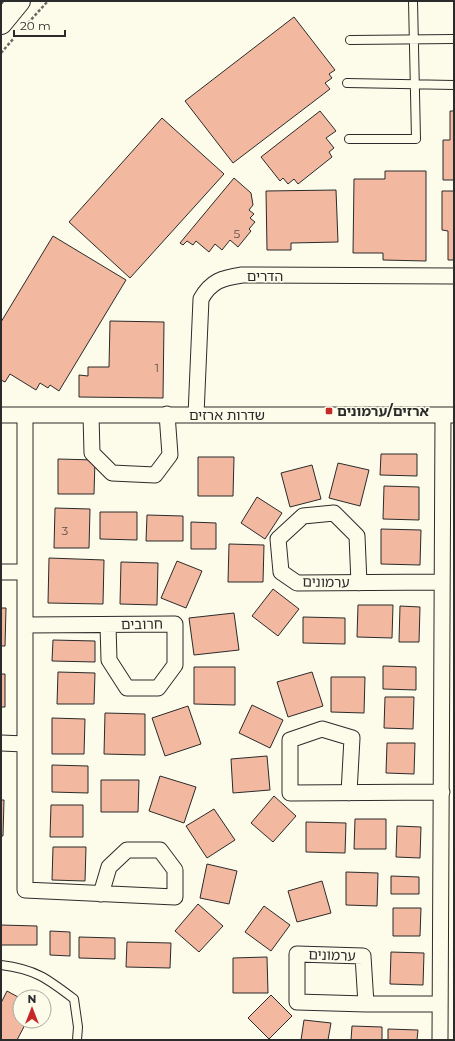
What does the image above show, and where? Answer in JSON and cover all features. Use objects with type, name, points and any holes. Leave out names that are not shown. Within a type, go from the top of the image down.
[{"type":"main road","points":[[1,23],[19,1]]},
{"type":"street","name":"הדרים","points":[[196,414],[200,300],[206,290],[216,282],[228,277],[242,275],[454,276]]},
{"type":"street","points":[[91,415],[92,453],[112,473],[155,475],[170,455],[167,414]]},
{"type":"street","name":"שדרות ארזים","points":[[1,415],[448,415]]},
{"type":"street","points":[[25,415],[24,890],[101,894],[175,897],[175,870],[160,850],[127,850],[109,867],[101,894]]},
{"type":"street","points":[[440,1040],[440,1004],[448,842],[442,792],[448,620],[442,582],[448,415]]},
{"type":"street","name":"ערמונים","points":[[359,583],[357,536],[334,513],[303,516],[278,539],[281,572],[297,583],[359,583],[442,582]]},
{"type":"street","points":[[1,572],[25,572]]},
{"type":"street","name":"חרובים","points":[[25,625],[175,624],[175,665],[158,688],[127,688],[109,660],[108,625]]},
{"type":"street","points":[[350,792],[352,738],[322,729],[290,740],[290,793],[442,792]]},
{"type":"street","points":[[1,743],[24,744]]},
{"type":"street","name":"ערמונים","points":[[366,1004],[364,956],[297,954],[297,1002],[366,1004],[440,1004]]},
{"type":"lane","points":[[348,139],[416,139],[413,1]]},
{"type":"lane","points":[[350,40],[454,39]]},
{"type":"lane","points":[[347,83],[454,85]]},
{"type":"lane","points":[[1,965],[18,967],[40,975],[74,999],[78,1027],[77,1040]]},
{"type":"building","points":[[294,17],[335,70],[329,74],[332,78],[325,83],[330,89],[233,163],[185,101]]},
{"type":"building","points":[[320,111],[336,131],[326,138],[334,148],[329,152],[332,157],[298,184],[294,179],[288,184],[283,178],[280,181],[261,157]]},
{"type":"building","points":[[450,111],[454,111],[454,180],[443,180],[443,140],[450,140]]},
{"type":"building","points":[[162,118],[224,174],[130,278],[69,222]]},
{"type":"building","points":[[385,171],[426,171],[426,261],[383,260],[383,253],[353,253],[354,179],[385,179]]},
{"type":"building","points":[[234,178],[251,193],[253,205],[249,210],[254,214],[250,218],[255,222],[249,229],[251,231],[238,247],[230,240],[222,250],[215,244],[209,252],[196,241],[193,245],[187,241],[183,245],[180,243]]},
{"type":"building","points":[[336,190],[338,242],[291,243],[291,250],[267,250],[266,191]]},
{"type":"building","points":[[442,191],[454,191],[454,260],[448,260],[448,231],[442,230]]},
{"type":"building","points":[[53,236],[126,280],[59,391],[50,385],[48,388],[40,383],[36,390],[10,374],[5,382],[1,380],[1,322]]},
{"type":"building","points":[[110,321],[164,322],[163,398],[79,397],[79,375],[88,376],[88,367],[109,367]]},
{"type":"building","points":[[381,454],[417,454],[417,476],[380,475]]},
{"type":"building","points":[[198,457],[234,457],[233,496],[198,496]]},
{"type":"building","points":[[58,459],[95,460],[94,494],[58,494]]},
{"type":"building","points":[[338,463],[369,470],[360,506],[329,498]]},
{"type":"building","points":[[312,465],[321,499],[290,507],[281,473]]},
{"type":"building","points":[[384,486],[419,487],[419,520],[383,519]]},
{"type":"building","points":[[257,497],[282,513],[265,539],[241,523]]},
{"type":"building","points":[[55,508],[90,509],[89,548],[54,548]]},
{"type":"building","points":[[100,512],[137,512],[137,540],[100,539]]},
{"type":"building","points":[[147,515],[183,516],[183,541],[146,541]]},
{"type":"building","points":[[191,522],[216,523],[216,549],[191,549]]},
{"type":"building","points":[[381,529],[421,530],[420,565],[381,564]]},
{"type":"building","points":[[229,544],[264,545],[263,582],[228,582]]},
{"type":"building","points":[[49,558],[104,560],[103,604],[48,603]]},
{"type":"building","points":[[177,561],[202,571],[186,608],[161,598]]},
{"type":"building","points":[[121,562],[158,563],[157,605],[120,604]]},
{"type":"building","points":[[273,589],[299,609],[278,636],[252,616]]},
{"type":"building","points":[[358,605],[393,605],[392,638],[357,637]]},
{"type":"building","points":[[400,606],[420,607],[419,642],[399,642]]},
{"type":"building","points":[[1,608],[6,608],[5,646],[1,646]]},
{"type":"building","points":[[234,613],[239,650],[194,655],[189,618]]},
{"type":"building","points":[[303,617],[345,618],[345,644],[303,643]]},
{"type":"building","points":[[53,640],[95,641],[95,662],[52,661]]},
{"type":"building","points":[[383,666],[416,667],[416,690],[383,689]]},
{"type":"building","points":[[194,667],[235,667],[235,705],[194,704]]},
{"type":"building","points":[[58,672],[95,673],[94,704],[57,704]]},
{"type":"building","points":[[312,672],[323,706],[288,717],[277,682]]},
{"type":"building","points":[[1,674],[5,674],[5,707],[1,707]]},
{"type":"building","points":[[331,677],[365,677],[364,713],[331,712]]},
{"type":"building","points":[[385,697],[414,697],[413,729],[384,728]]},
{"type":"building","points":[[252,705],[283,720],[270,748],[239,733]]},
{"type":"building","points":[[188,706],[201,744],[165,756],[152,718]]},
{"type":"building","points":[[105,713],[145,714],[145,755],[104,754]]},
{"type":"building","points":[[52,718],[85,719],[84,754],[52,754]]},
{"type":"building","points":[[387,743],[415,743],[414,774],[386,773]]},
{"type":"building","points":[[267,756],[270,790],[233,793],[231,759]]},
{"type":"building","points":[[52,765],[88,766],[88,793],[52,792]]},
{"type":"building","points":[[160,776],[196,787],[184,823],[149,811]]},
{"type":"building","points":[[101,780],[139,780],[138,812],[101,812]]},
{"type":"building","points":[[274,796],[296,816],[273,842],[251,823]]},
{"type":"building","points":[[1,800],[4,800],[3,836],[1,836]]},
{"type":"building","points":[[51,805],[83,805],[83,837],[50,837]]},
{"type":"building","points":[[214,809],[235,840],[207,858],[186,826]]},
{"type":"building","points":[[355,819],[386,819],[386,849],[354,849]]},
{"type":"building","points":[[306,822],[346,823],[345,853],[306,852]]},
{"type":"building","points":[[397,826],[421,827],[420,858],[396,857]]},
{"type":"building","points":[[53,847],[86,847],[85,881],[52,880]]},
{"type":"building","points":[[207,864],[237,871],[229,904],[200,898]]},
{"type":"building","points":[[346,872],[378,873],[377,906],[346,905]]},
{"type":"building","points":[[391,876],[419,877],[419,894],[391,894]]},
{"type":"building","points":[[322,881],[331,913],[297,922],[288,891]]},
{"type":"building","points":[[198,904],[223,926],[199,952],[175,931]]},
{"type":"building","points":[[264,906],[290,925],[271,951],[245,932]]},
{"type":"building","points":[[393,908],[421,908],[420,936],[393,936]]},
{"type":"building","points":[[1,925],[37,926],[37,945],[1,945]]},
{"type":"building","points":[[50,931],[70,932],[70,956],[50,955]]},
{"type":"building","points":[[79,937],[115,938],[115,959],[79,958]]},
{"type":"building","points":[[127,942],[171,943],[170,968],[126,967]]},
{"type":"building","points":[[391,952],[424,953],[423,985],[390,984]]},
{"type":"building","points":[[267,957],[268,993],[233,993],[233,958]]},
{"type":"building","points":[[7,991],[12,994],[12,1029],[23,1029],[17,1040],[1,1040],[1,1003]]},
{"type":"building","points":[[271,995],[292,1016],[269,1039],[248,1018]]},
{"type":"building","points":[[304,1020],[331,1023],[328,1040],[301,1040]]},
{"type":"building","points":[[352,1026],[382,1027],[382,1040],[351,1040]]},
{"type":"building","points":[[388,1029],[418,1030],[417,1040],[388,1040]]},
{"type":"place","name":"ארזים/ערמונים","points":[[329,411]]}]
